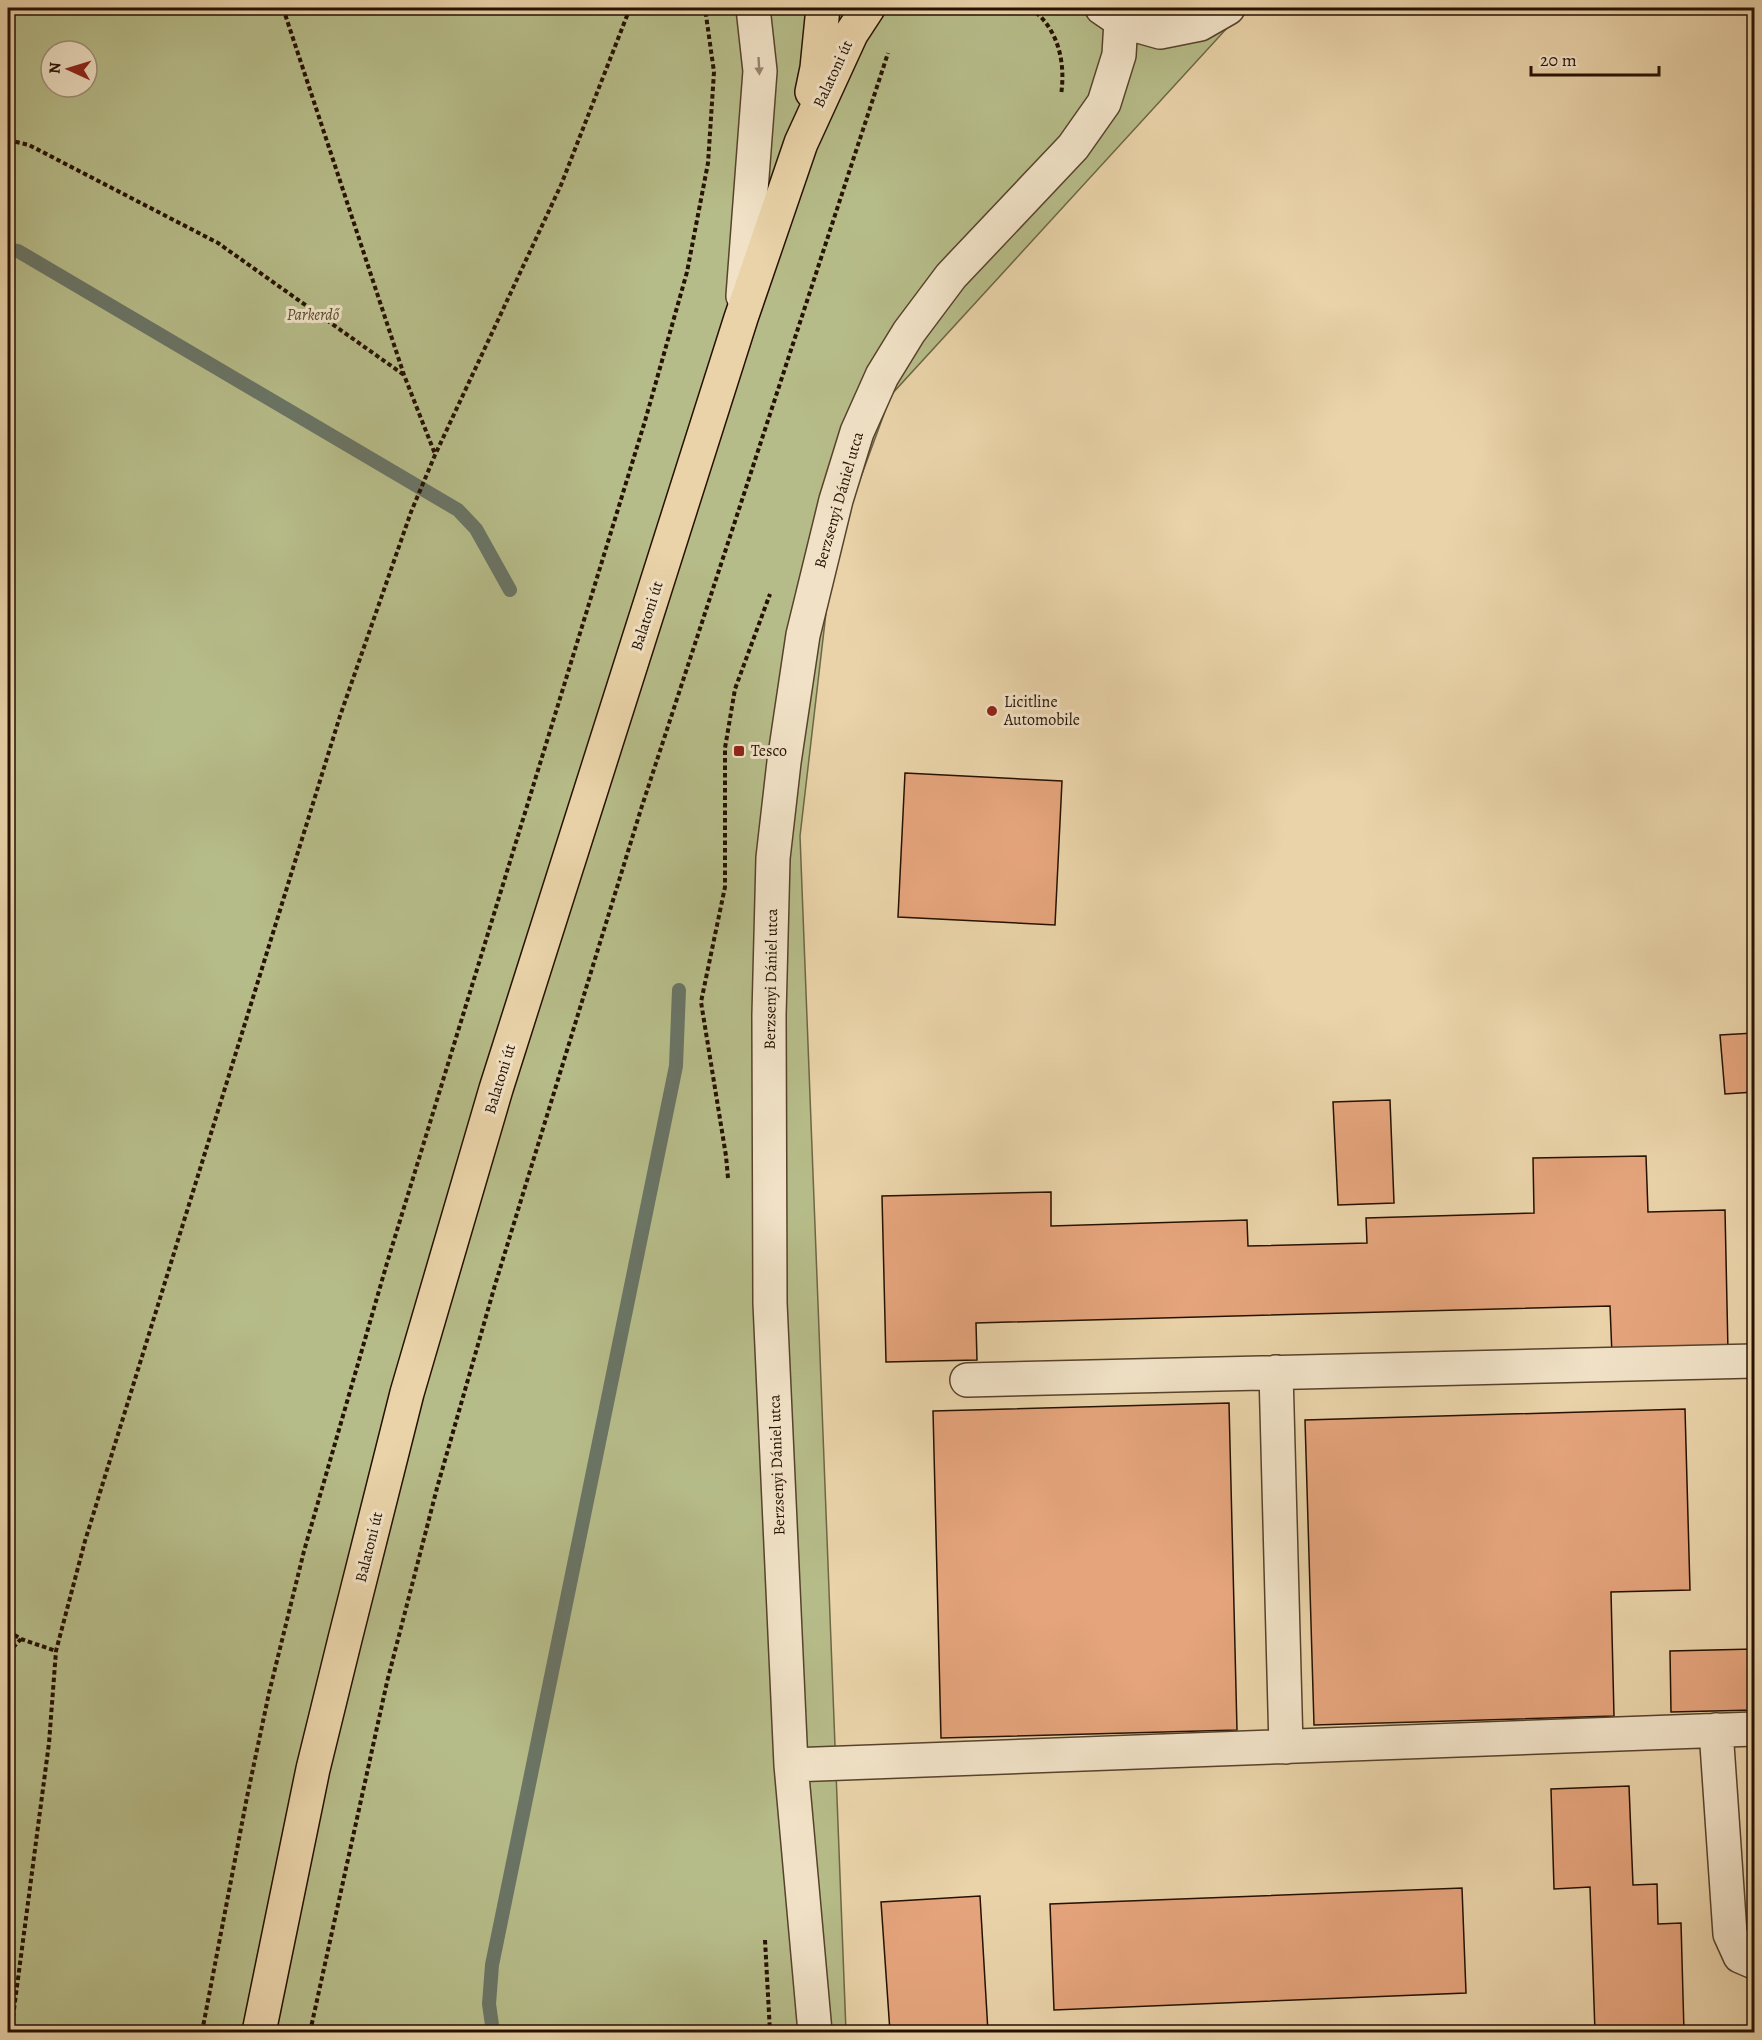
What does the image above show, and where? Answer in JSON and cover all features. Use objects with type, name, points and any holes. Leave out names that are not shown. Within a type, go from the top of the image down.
[{"type":"main road","name":"Balatoni út","points":[[801,143],[817,68],[823,8]]},
{"type":"main road","name":"Balatoni út","points":[[259,2032],[313,1769],[407,1393],[496,1089],[741,318],[801,143],[851,34],[868,8]]},
{"type":"street","points":[[741,318],[760,70],[753,8]]},
{"type":"street","points":[[1112,14],[1161,32],[1200,24],[1228,8]]},
{"type":"street","name":"Berzsenyi Dániel utca","points":[[814,2032],[790,1765],[770,1303],[769,1015],[773,858],[784,762],[803,635],[857,432],[882,376],[909,332],[951,276],[1073,147],[1104,103],[1119,55],[1112,14]]},
{"type":"street","points":[[967,1380],[1755,1361]]},
{"type":"street","points":[[1276,1372],[1286,1747]]},
{"type":"street","points":[[790,1765],[1755,1729]]},
{"type":"street","points":[[1716,1730],[1730,1934],[1740,1956],[1755,1962]]},
{"type":"path","points":[[283,8],[405,375],[435,455]]},
{"type":"path","points":[[11,2032],[49,1743],[56,1651],[85,1541],[340,716],[411,512],[435,455],[561,185],[630,8]]},
{"type":"path","points":[[202,2032],[249,1786],[304,1551],[387,1263],[645,422],[687,272],[708,163],[714,72],[705,8]]},
{"type":"path","points":[[310,2032],[387,1682],[437,1488],[498,1274],[641,809],[888,53]]},
{"type":"path","points":[[8,140],[29,145],[218,243],[405,375]]},
{"type":"path","points":[[8,1631],[21,1639],[56,1651]]},
{"type":"path","points":[[8,1653],[21,1639]]},
{"type":"green space","name":"Parkerdő","points":[[8,8],[1228,8],[1239,15],[891,395],[833,553],[800,836],[846,2032],[8,2032]]},
{"type":"building","points":[[905,773],[1062,781],[1055,925],[898,917]]},
{"type":"building","points":[[1754,1033],[1754,1092],[1725,1094],[1720,1035]]},
{"type":"building","points":[[1390,1100],[1394,1203],[1338,1205],[1333,1102]]},
{"type":"building","points":[[1646,1156],[1648,1212],[1725,1210],[1728,1352],[1612,1355],[1610,1306],[976,1323],[977,1360],[886,1362],[882,1196],[1051,1192],[1051,1226],[1247,1220],[1248,1246],[1367,1243],[1366,1218],[1534,1213],[1533,1158]]},
{"type":"building","points":[[1229,1403],[1237,1730],[941,1738],[933,1411]]},
{"type":"building","points":[[1685,1409],[1690,1590],[1611,1592],[1614,1716],[1314,1725],[1305,1420]]},
{"type":"building","points":[[1754,1649],[1754,1710],[1671,1712],[1670,1651]]},
{"type":"building","points":[[1629,1786],[1633,1885],[1657,1884],[1658,1924],[1681,1923],[1684,2032],[1595,2032],[1590,1887],[1554,1889],[1551,1789]]},
{"type":"building","points":[[1462,1888],[1466,1993],[1054,2010],[1050,1904]]},
{"type":"building","points":[[980,1896],[988,2032],[890,2032],[881,1902]]},
{"type":"waterway","points":[[8,249],[18,251],[458,510],[476,529],[510,590]]},
{"type":"waterway","points":[[493,2032],[489,2004],[492,1965],[676,1066],[679,990]]},
{"type":"place","name":"Licitline Automobile","points":[[992,711]]},
{"type":"place","name":"Tesco","points":[[739,751]]}]
